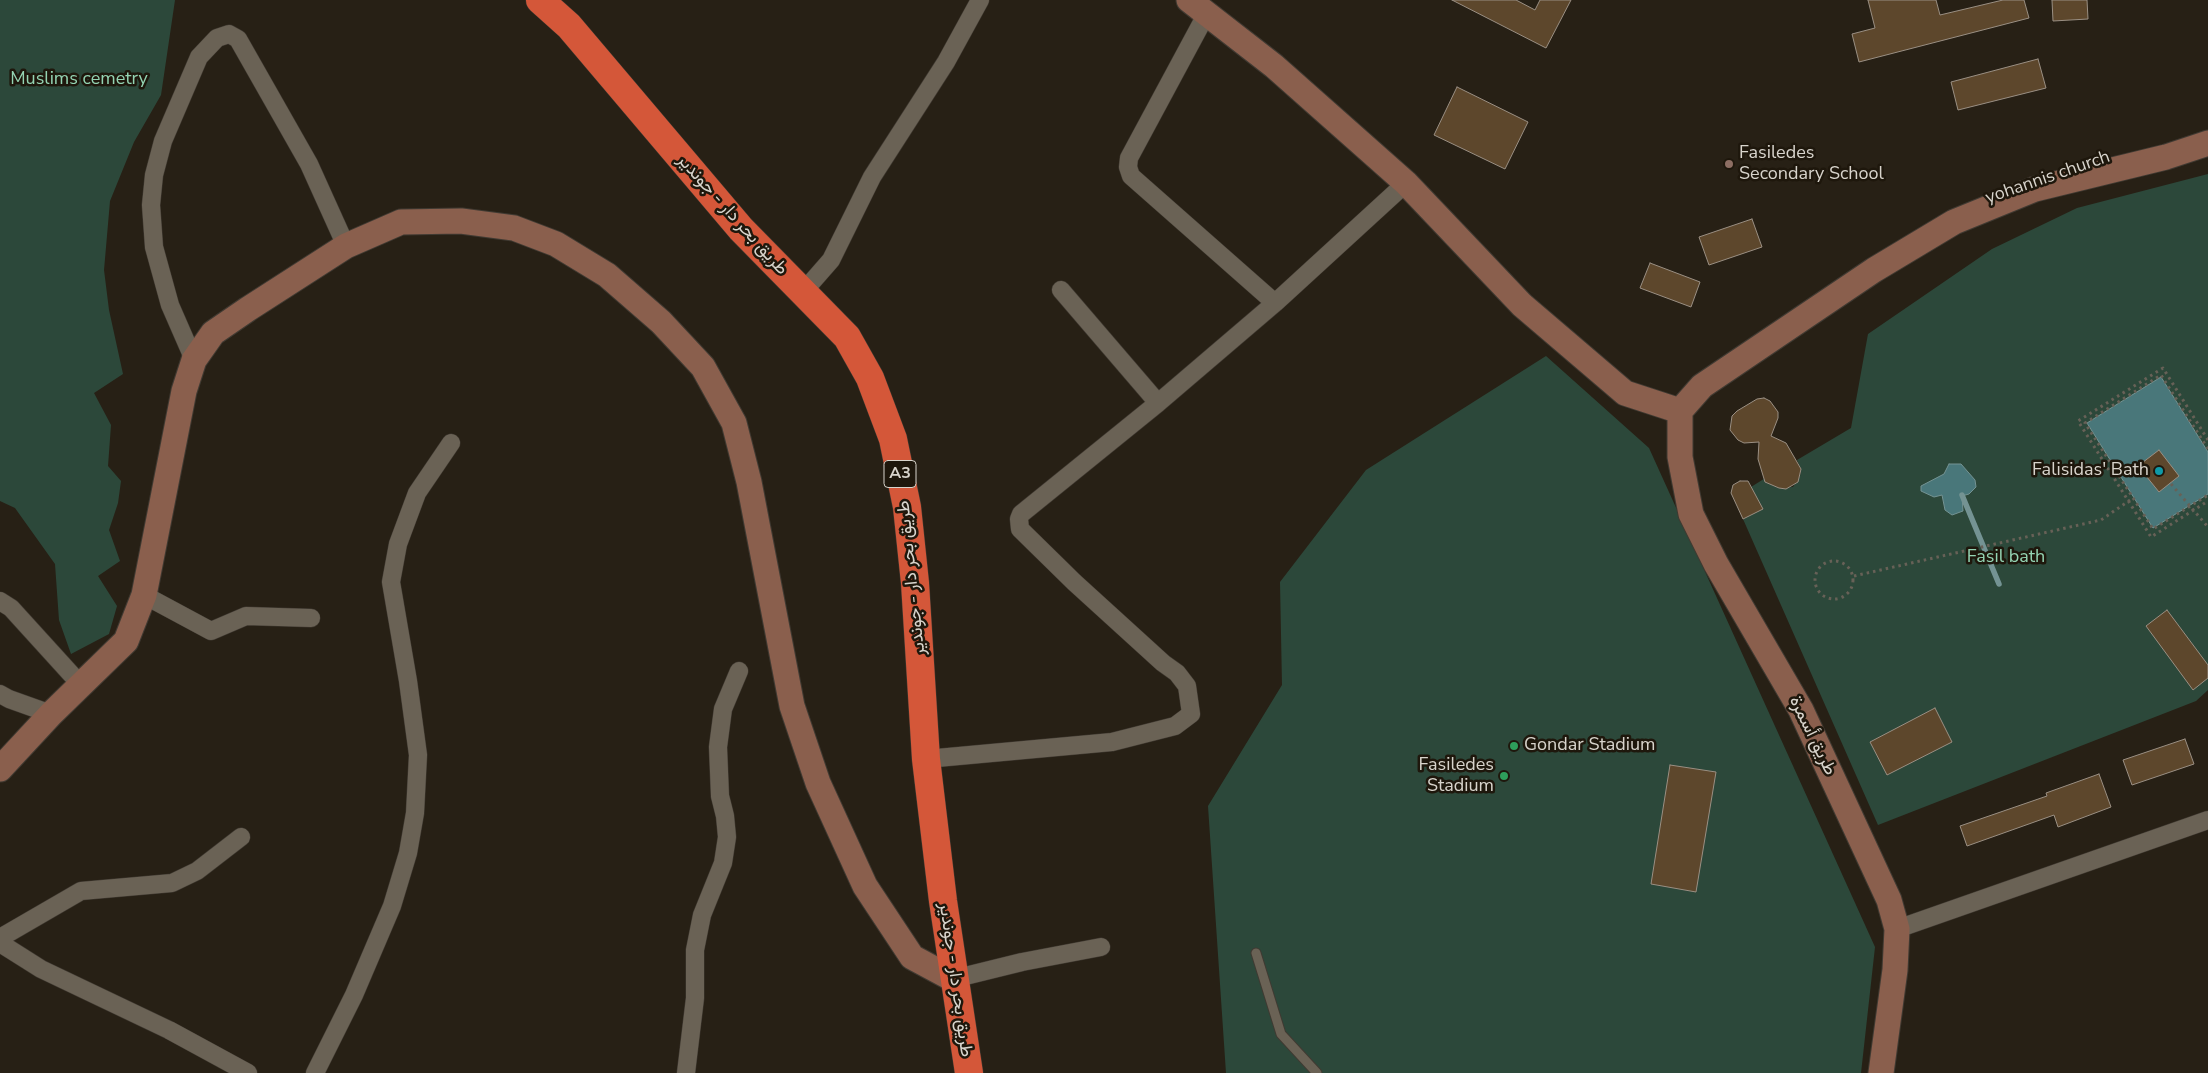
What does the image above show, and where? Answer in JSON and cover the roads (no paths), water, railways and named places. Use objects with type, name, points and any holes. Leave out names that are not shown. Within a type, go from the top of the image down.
[{"type":"highway","name":"طريق بحر دار - جوندير","points":[[540,0],[569,26],[741,229],[847,337],[870,378],[893,439],[906,507],[915,583],[926,759],[968,1073]]},
{"type":"street","points":[[803,292],[831,260],[872,177],[946,62],[980,0]]},
{"type":"street","points":[[1275,303],[1132,176],[1128,167],[1129,158],[1198,6],[1274,66],[1406,183],[1522,305],[1625,393],[1680,411],[1702,386],[1874,270],[1954,222],[2035,189],[2166,157],[2208,143]]},
{"type":"street","points":[[194,360],[170,305],[154,248],[151,205],[154,176],[163,141],[199,57],[217,38],[229,34],[238,39],[309,164],[346,246]]},
{"type":"street","name":"yohannis church","points":[[1874,270],[1921,234],[1951,215],[1985,199],[2029,181],[2208,128]]},
{"type":"street","points":[[926,759],[1112,742],[1175,726],[1191,714],[1187,686],[1177,673],[1163,663],[1074,582],[1020,529],[1018,524],[1022,514],[1158,404],[1275,303],[1406,183]]},
{"type":"street","points":[[0,768],[51,714],[126,641],[144,595],[184,391],[194,360],[213,333],[346,246],[401,222],[461,221],[514,228],[556,244],[607,275],[661,322],[703,367],[734,423],[749,482],[792,706],[818,783],[865,886],[912,957],[954,979],[1022,962],[1101,947]]},
{"type":"street","points":[[1061,290],[1158,404]]},
{"type":"street","name":"طريق أسمرة","points":[[1680,411],[1680,457],[1691,514],[1716,564],[1801,710],[1889,900],[1897,929],[1895,970],[1881,1073]]},
{"type":"street","points":[[315,1073],[354,995],[392,906],[408,853],[415,813],[418,755],[408,681],[391,582],[398,544],[417,493],[451,443]]},
{"type":"street","points":[[144,595],[211,631],[246,616],[311,618]]},
{"type":"street","points":[[0,601],[11,608],[81,685]]},
{"type":"street","points":[[686,1073],[695,998],[695,950],[702,915],[723,863],[727,837],[725,816],[720,796],[718,747],[723,709],[739,670]]},
{"type":"street","points":[[0,694],[51,714]]},
{"type":"street","points":[[1897,929],[2208,820]]},
{"type":"street","points":[[0,938],[81,891],[172,883],[197,871],[241,837]]},
{"type":"street","points":[[0,943],[41,969],[169,1030],[248,1073]]},
{"type":"lane","points":[[1256,952],[1281,1034],[1318,1073]]},
{"type":"water","points":[[2161,377],[2208,452],[2208,494],[2153,528],[2087,423]]},
{"type":"water","points":[[1949,464],[1961,464],[1975,480],[1976,487],[1969,494],[1962,496],[1963,511],[1952,515],[1945,510],[1942,495],[1934,497],[1921,491],[1921,486],[1944,474]]},
{"type":"waterway","points":[[1962,495],[1999,584]]},
{"type":"place","name":"Fasiledes Secondary School","points":[[1729,164]]},
{"type":"place","name":"Falisidas' Bath","points":[[2159,471]]},
{"type":"place","name":"Gondar Stadium","points":[[1514,746]]},
{"type":"place","name":"Fasiledes Stadium","points":[[1504,776]]},
{"type":"park label","name":"Muslims cemetry","points":[[79,80]]},
{"type":"park label","name":"Fasil bath","points":[[2006,558]]}]
